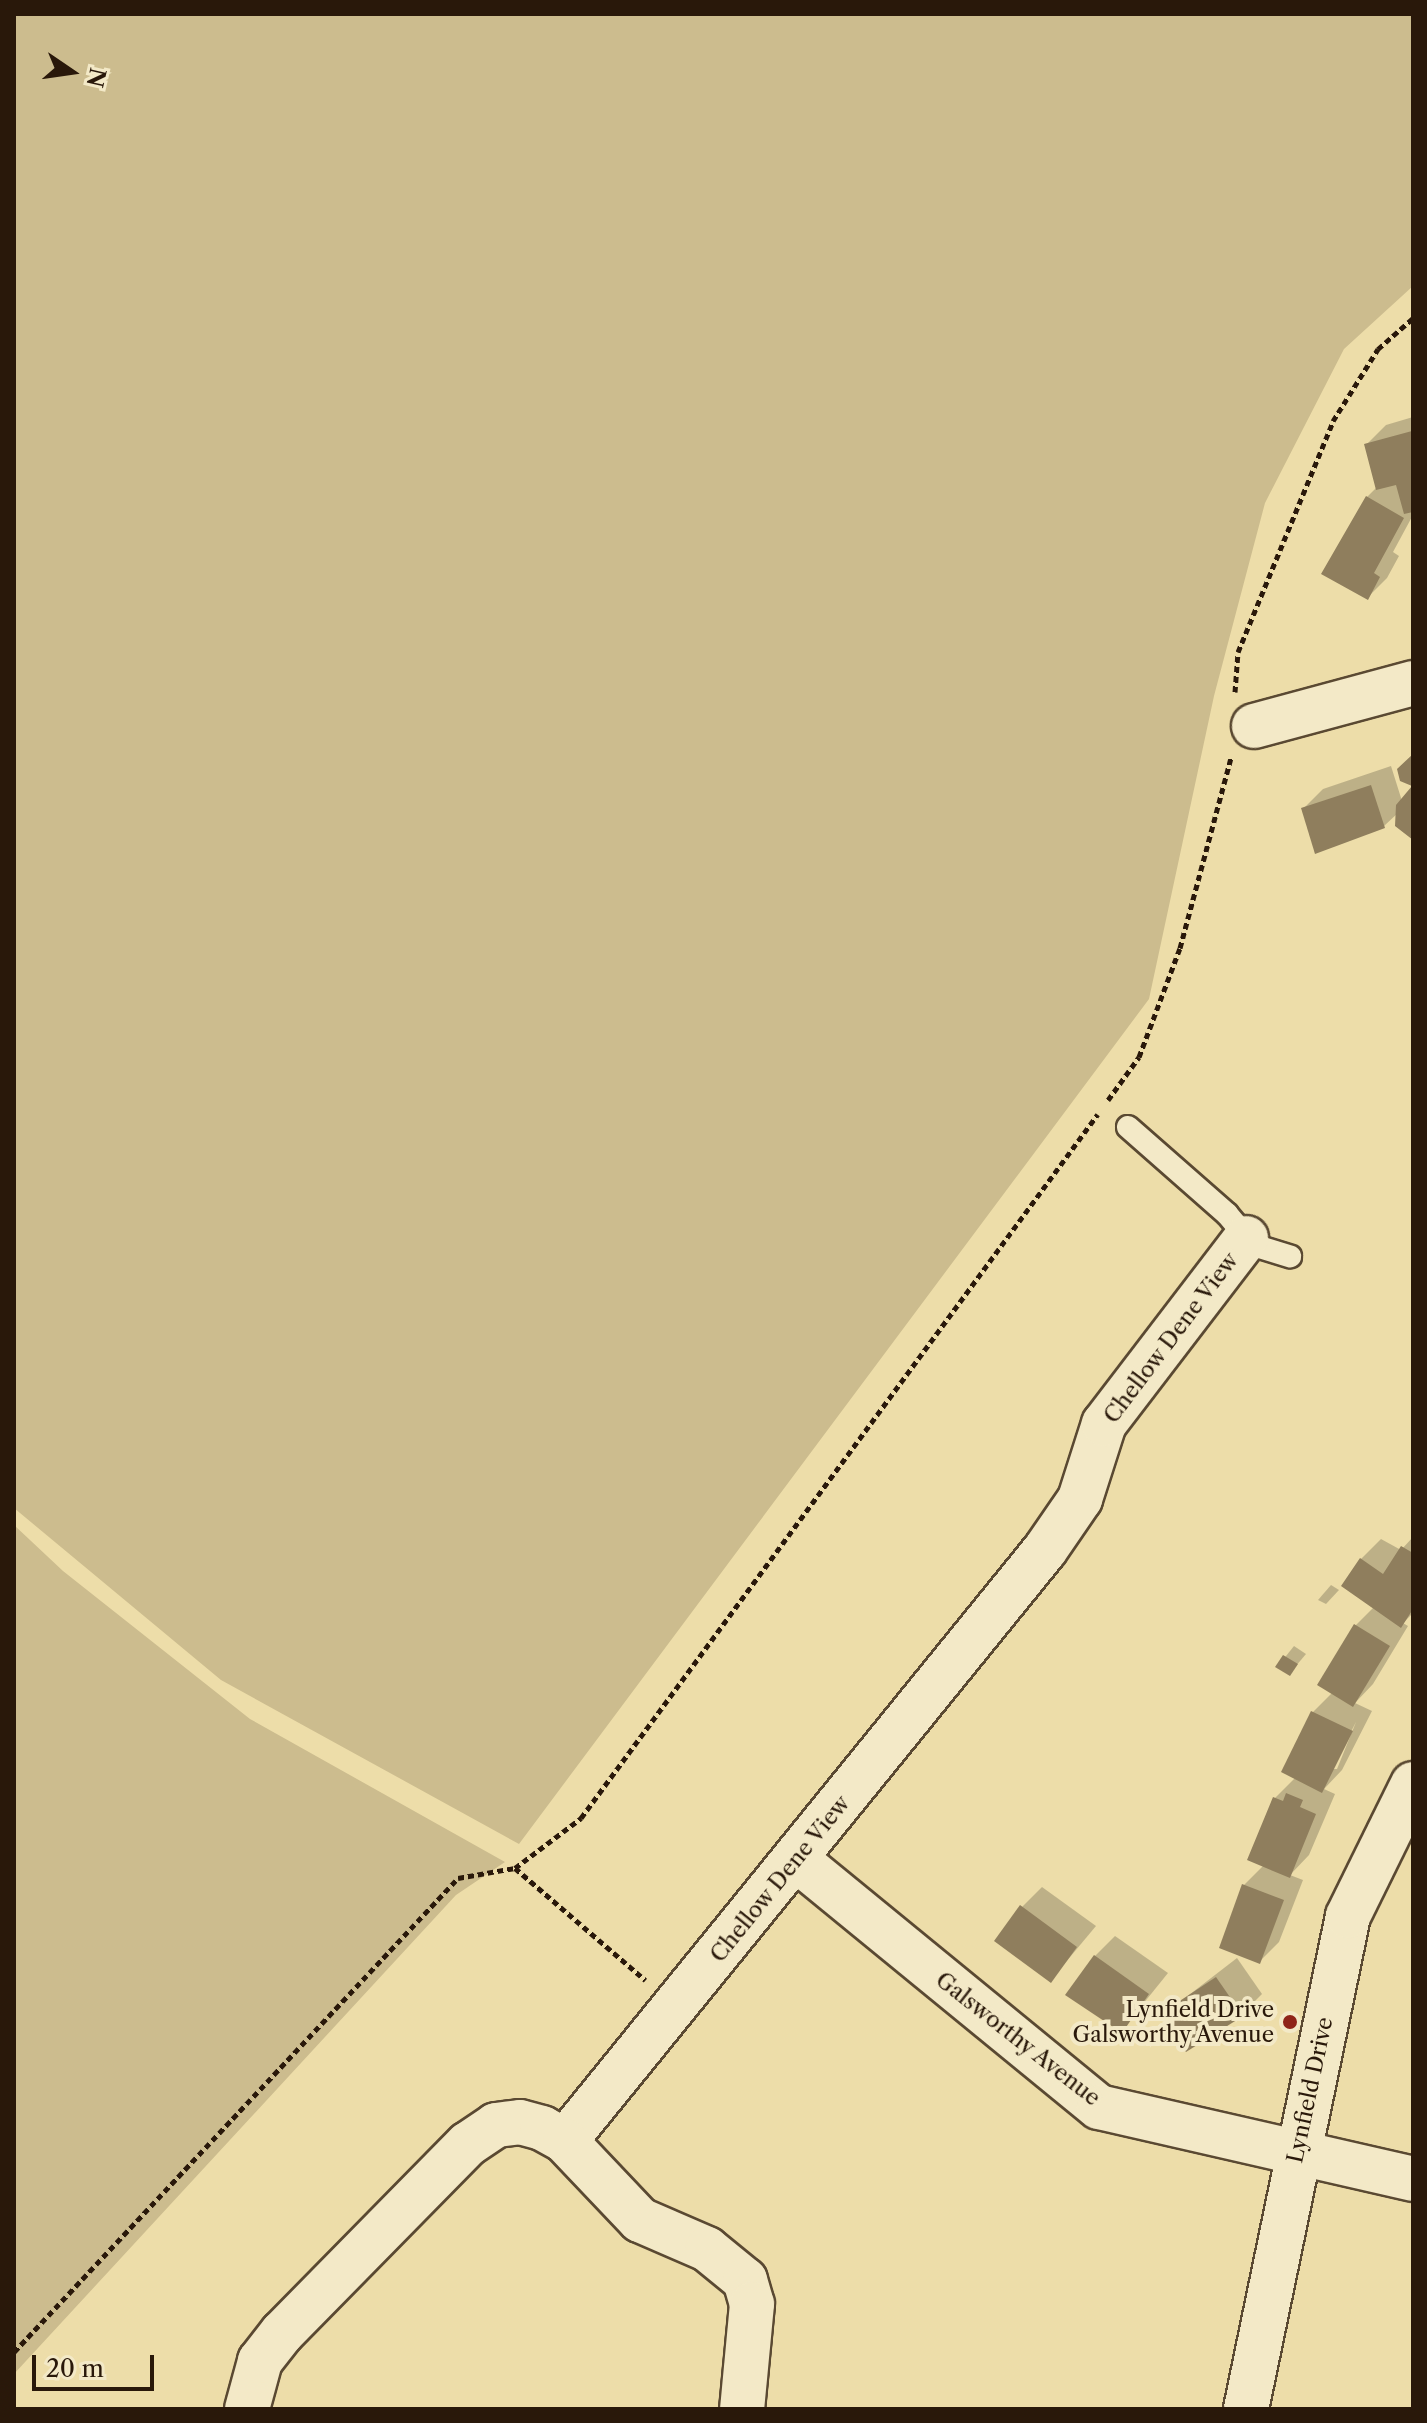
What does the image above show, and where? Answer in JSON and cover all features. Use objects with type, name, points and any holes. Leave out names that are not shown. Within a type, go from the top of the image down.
[{"type":"street","points":[[1254,726],[1413,683]]},
{"type":"street","name":"Chellow Dene View","points":[[565,2141],[797,1860],[1045,1550],[1080,1499],[1104,1424],[1246,1238]]},
{"type":"street","name":"Lynfield Drive","points":[[1246,2409],[1296,2155],[1348,1916],[1413,1784]]},
{"type":"street","name":"Galsworthy Avenue","points":[[797,1860],[1099,2107],[1296,2155],[1413,2179]]},
{"type":"street","points":[[247,2409],[260,2361],[282,2333],[468,2144],[496,2125],[520,2122],[565,2141],[640,2220],[707,2249],[745,2280],[752,2304],[742,2409]]},
{"type":"lane","points":[[1128,1127],[1261,1250],[1290,1256]]},
{"type":"path","points":[[14,2352],[458,1878],[515,1868],[581,1818],[1139,1057],[1180,948],[1231,759],[1254,726],[1232,686],[1238,652],[1333,421],[1378,349],[1413,318]]},
{"type":"path","points":[[515,1868],[676,2007]]},
{"type":"shaded area","points":[[14,14],[1413,14],[1413,286],[1344,349],[1265,503],[1214,696],[1149,999],[519,1844],[221,1680],[14,1508]]},
{"type":"shaded area","points":[[14,1525],[63,1571],[250,1719],[505,1862],[456,1895],[14,2374]]},
{"type":"building","points":[[1412,431],[1413,512],[1404,514],[1396,485],[1376,490],[1364,444]]},
{"type":"building","points":[[1366,496],[1404,518],[1374,573],[1380,577],[1368,600],[1321,574]]},
{"type":"building","points":[[1413,754],[1413,840],[1395,826],[1396,805],[1412,786],[1400,781],[1397,769]]},
{"type":"building","points":[[1371,785],[1385,828],[1315,854],[1301,808]]},
{"type":"building","points":[[1401,1546],[1413,1553],[1413,1609],[1401,1628],[1341,1586],[1360,1558],[1383,1574]]},
{"type":"building","points":[[1354,1624],[1390,1646],[1353,1707],[1317,1685]]},
{"type":"building","points":[[1283,1655],[1298,1664],[1290,1676],[1275,1667]]},
{"type":"building","points":[[1311,1711],[1353,1731],[1322,1793],[1281,1772]]},
{"type":"building","points":[[1286,1793],[1303,1800],[1300,1807],[1316,1814],[1290,1878],[1247,1860],[1273,1797],[1283,1801]]},
{"type":"building","points":[[1242,1884],[1284,1900],[1260,1964],[1219,1948]]},
{"type":"building","points":[[1020,1905],[1077,1947],[1051,1983],[994,1941]]},
{"type":"building","points":[[1094,1955],[1149,1994],[1122,2033],[1065,1995]]},
{"type":"building","points":[[1216,1977],[1243,2016],[1186,2052],[1160,2014]]},
{"type":"place","name":"Lynfield Drive Galsworthy Avenue","points":[[1290,2022]]}]
